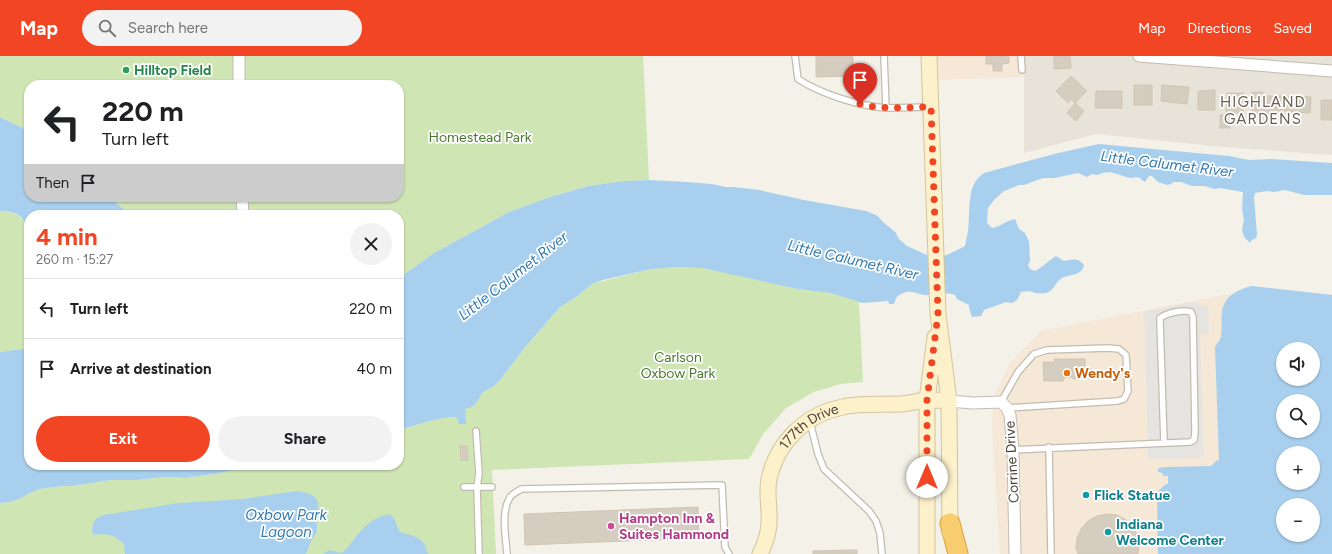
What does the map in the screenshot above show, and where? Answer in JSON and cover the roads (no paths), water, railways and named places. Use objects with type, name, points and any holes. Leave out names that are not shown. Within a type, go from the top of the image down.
[{"type":"highway","points":[[950,523],[958,554]]},
{"type":"street","points":[[239,56],[239,80]]},
{"type":"street","points":[[929,56],[938,314],[949,400],[950,554]]},
{"type":"street","points":[[1139,56],[1260,61],[1332,71]]},
{"type":"street","points":[[927,554],[927,400],[938,314]]},
{"type":"street","name":"177th Drive","points":[[760,554],[766,540],[770,523],[768,482],[773,464],[780,449],[802,425],[829,410],[844,406],[911,403],[927,400],[949,400]]},
{"type":"street","name":"Corrine Drive","points":[[949,400],[1004,405],[1010,415],[1013,450],[1015,554]]},
{"type":"lane","points":[[795,56],[798,79],[806,84],[871,107],[931,107]]},
{"type":"lane","points":[[884,56],[886,108]]},
{"type":"lane","points":[[1021,56],[1022,70]]},
{"type":"lane","points":[[1013,450],[1049,447],[1164,443],[1190,442],[1194,440],[1193,316],[1191,312],[1187,310],[1165,314],[1160,318],[1164,443]]},
{"type":"lane","points":[[1108,348],[1119,349],[1126,355],[1128,391],[1124,398],[1118,401],[1004,405],[1018,372],[1034,354],[1047,350],[1108,348]]},
{"type":"lane","points":[[809,420],[818,454],[824,469],[869,511],[876,521],[880,533],[882,554]]},
{"type":"lane","points":[[476,431],[479,554]]},
{"type":"lane","points":[[1049,447],[1051,554]]},
{"type":"lane","points":[[507,554],[505,528],[506,506],[511,495],[522,490],[722,485],[725,547],[727,553]]},
{"type":"lane","points":[[464,487],[492,487]]},
{"type":"water","points":[[0,117],[24,129],[24,202],[115,202],[125,210],[24,210],[24,223],[22,218],[15,213],[0,211]]},
{"type":"water","name":"Little Calumet River","points":[[1099,144],[1229,156],[1249,160],[1271,159],[1332,163],[1332,195],[1304,195],[1285,190],[1255,193],[1257,235],[1256,238],[1250,243],[1244,237],[1242,230],[1244,219],[1242,210],[1243,192],[1220,188],[1214,189],[1205,186],[1192,186],[1181,182],[1174,182],[1167,185],[1158,182],[1152,176],[1149,176],[1145,182],[1138,177],[1130,178],[1110,172],[1098,175],[1092,174],[1087,177],[1078,173],[1054,178],[1043,178],[1024,185],[1019,185],[1004,191],[995,199],[988,208],[987,223],[992,228],[1015,219],[1019,229],[1025,233],[1029,242],[1030,261],[1028,265],[1030,269],[1035,271],[1041,268],[1056,256],[1064,261],[1077,260],[1084,265],[1083,269],[1078,273],[1062,278],[1049,292],[1021,292],[1017,300],[1012,303],[1006,302],[984,310],[981,316],[972,317],[969,305],[957,299],[955,295],[950,294],[924,295],[909,292],[898,295],[894,304],[889,304],[888,301],[862,303],[831,293],[798,289],[702,268],[678,267],[651,269],[603,280],[592,284],[576,297],[560,307],[522,351],[501,379],[494,386],[483,392],[472,407],[465,409],[466,424],[459,424],[457,418],[452,417],[429,421],[404,428],[404,274],[434,253],[509,212],[547,198],[588,186],[624,181],[649,180],[712,184],[726,187],[759,190],[866,211],[878,216],[907,246],[929,256],[947,255],[965,246],[968,231],[971,192],[978,178],[984,173],[1058,153]]},
{"type":"water","points":[[1252,286],[1332,295],[1332,554],[1158,554],[1157,492],[1168,484],[1168,476],[1164,476],[1162,473],[1157,471],[1159,468],[1166,467],[1211,466],[1219,460],[1215,347],[1221,336],[1222,311],[1224,305],[1229,297],[1238,291]]},
{"type":"water","points":[[24,349],[24,470],[235,470],[185,478],[165,477],[137,480],[111,480],[73,486],[39,489],[22,498],[10,502],[0,503],[0,352]]},
{"type":"water","name":"Oxbow Park Lagoon","points":[[297,491],[313,496],[318,502],[317,532],[312,539],[306,554],[125,554],[124,544],[115,537],[102,534],[94,535],[92,531],[94,521],[103,515],[179,503],[242,499]]},
{"type":"water","name":"Oxbow Park Lagoon","points":[[390,514],[395,520],[400,532],[414,536],[421,540],[428,554],[323,554],[330,550],[341,553],[365,526],[379,517]]},
{"type":"place","name":"Hilltop Field","points":[[126,70]]},
{"type":"place","name":"Wendy's","points":[[1067,373]]},
{"type":"place","name":"Flick Statue","points":[[1086,495]]},
{"type":"place","name":"Hampton Inn & Suites Hammond","points":[[611,526]]},
{"type":"place","name":"Indiana Welcome Center","points":[[1108,532]]},
{"type":"district","name":"HIGHLAND GARDENS","points":[[1263,110]]},
{"type":"park label","name":"Homestead Park","points":[[480,137]]},
{"type":"park label","name":"Carlson Oxbow Park","points":[[678,366]]}]
